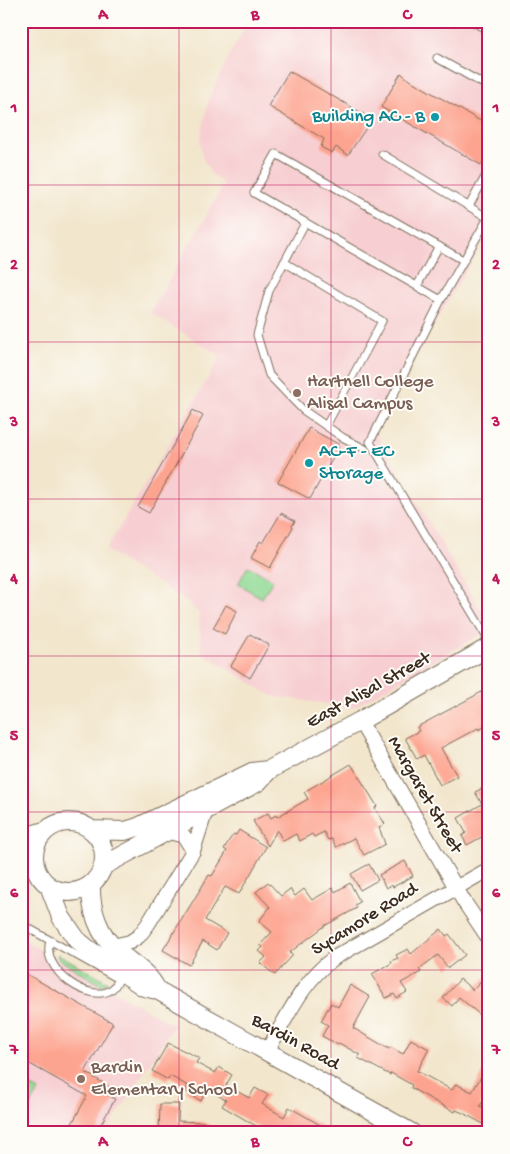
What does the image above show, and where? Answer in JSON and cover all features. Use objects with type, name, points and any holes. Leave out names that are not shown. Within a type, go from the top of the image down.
[{"type":"street","name":"East Alisal Street","points":[[105,864],[258,782],[269,770],[360,721],[489,646]]},
{"type":"street","name":"Margaret Street","points":[[360,721],[455,888],[470,913],[489,938]]},
{"type":"street","name":"East Alisal Street","points":[[92,830],[125,830],[138,827],[252,772],[269,770]]},
{"type":"street","points":[[113,946],[130,942],[139,936],[171,890],[193,851],[206,810]]},
{"type":"street","points":[[21,838],[44,831],[60,823],[79,823],[92,830],[104,851],[105,864],[91,884],[77,891],[66,892],[50,888],[38,874],[21,862]]},
{"type":"street","points":[[38,874],[35,863],[36,846],[44,831]]},
{"type":"street","points":[[166,831],[184,836],[193,851]]},
{"type":"street","name":"Sycamore Road","points":[[267,1051],[302,990],[324,965],[489,868]]},
{"type":"street","name":"Bardin Road","points":[[91,884],[95,917],[99,928],[113,946],[151,978],[149,988]]},
{"type":"street","name":"Bardin Road","points":[[50,888],[61,917],[77,940],[88,949],[149,988],[267,1051],[412,1133]]},
{"type":"lane","points":[[472,21],[489,31]]},
{"type":"lane","points":[[437,58],[489,87]]},
{"type":"lane","points":[[441,300],[254,193],[276,154],[464,260]]},
{"type":"lane","points":[[382,154],[488,217],[441,300],[370,442],[489,641]]},
{"type":"lane","points":[[468,206],[489,170]]},
{"type":"lane","points":[[305,222],[269,291],[257,336],[269,376],[303,410],[364,449]]},
{"type":"lane","points":[[417,286],[439,246]]},
{"type":"lane","points":[[284,262],[382,320],[326,426]]},
{"type":"lane","points":[[21,924],[119,980],[131,985],[149,988]]},
{"type":"lane","points":[[50,941],[48,954],[54,968],[59,974],[83,990],[105,992],[112,989],[119,980]]},
{"type":"shaded area","name":"Hartnell College Alisal Campus","points":[[249,21],[489,21],[489,231],[373,429],[489,623],[489,630],[352,708],[272,696],[201,652],[199,613],[182,598],[106,550],[221,356],[150,313],[224,184],[212,175],[203,159],[200,141],[209,98],[232,50]]},
{"type":"shaded area","name":"Bardin Elementary School","points":[[21,939],[174,1025],[106,1133],[21,1133]]},
{"type":"green space","points":[[248,566],[273,580],[262,598],[238,584]]},
{"type":"green space","points":[[58,954],[108,982],[101,985],[60,960],[57,957]]},
{"type":"green space","points":[[21,1081],[39,1091],[28,1109],[21,1105]]},
{"type":"building","points":[[289,71],[372,119],[348,155],[336,147],[332,153],[321,147],[324,139],[268,106]]},
{"type":"building","name":"Building AC - B","points":[[401,73],[408,79],[489,126],[489,151],[481,165],[381,107]]},
{"type":"building","points":[[193,410],[203,416],[149,513],[138,507]]},
{"type":"building","name":"AC-F - EC Storage","points":[[309,428],[340,445],[310,499],[278,482]]},
{"type":"building","points":[[281,513],[295,521],[270,568],[251,558],[260,541],[263,543]]},
{"type":"building","points":[[226,605],[237,611],[225,634],[213,628]]},
{"type":"building","points":[[250,634],[269,645],[250,678],[231,666]]},
{"type":"building","points":[[489,688],[489,724],[441,748],[457,776],[440,785],[424,755],[417,759],[405,738],[419,731],[417,727]]},
{"type":"building","points":[[351,764],[377,806],[375,808],[385,824],[379,827],[385,844],[364,855],[354,838],[336,847],[332,839],[328,840],[324,832],[314,837],[312,834],[300,841],[296,834],[283,841],[277,830],[268,846],[253,821],[268,813],[271,818],[276,815],[277,817],[308,799],[304,792]]},
{"type":"building","points":[[489,785],[489,833],[467,845],[462,836],[466,833],[458,818],[482,804],[475,792]]},
{"type":"building","points":[[239,830],[266,847],[239,894],[225,887],[205,920],[227,933],[217,950],[203,941],[189,965],[163,950],[209,875],[212,876],[227,851],[224,849],[230,839]]},
{"type":"building","points":[[405,861],[413,876],[393,887],[392,885],[386,888],[379,875]]},
{"type":"building","points":[[369,864],[378,880],[360,890],[351,874]]},
{"type":"building","points":[[268,882],[281,896],[290,889],[295,896],[304,889],[312,900],[333,888],[335,892],[350,883],[360,902],[355,905],[357,908],[326,925],[289,953],[293,955],[275,975],[260,963],[266,957],[259,951],[263,947],[260,945],[272,932],[259,921],[270,907],[256,892]]},
{"type":"building","points":[[441,929],[446,936],[449,934],[465,955],[448,968],[438,955],[419,969],[421,972],[401,983],[407,992],[397,998],[394,994],[386,998],[372,974],[392,963],[391,961],[398,958],[396,955],[408,949],[411,954]]},
{"type":"building","points":[[21,971],[113,1023],[85,1072],[111,1088],[107,1094],[115,1099],[96,1133],[67,1133],[87,1096],[21,1059]]},
{"type":"building","points":[[489,973],[489,1005],[480,1015],[459,997],[452,1006],[443,998],[460,979],[473,990]]},
{"type":"building","points":[[350,985],[370,997],[353,1028],[389,1049],[390,1047],[403,1054],[411,1039],[429,1049],[417,1071],[452,1090],[456,1084],[472,1092],[489,1063],[489,1090],[480,1106],[489,1111],[489,1127],[463,1113],[456,1110],[455,1112],[436,1102],[411,1088],[412,1085],[358,1058],[360,1055],[322,1036],[328,1025],[321,1021],[331,1003],[338,1007]]},
{"type":"building","points":[[168,1043],[199,1058],[196,1063],[215,1073],[219,1067],[232,1075],[226,1085],[249,1098],[255,1088],[268,1095],[262,1104],[284,1117],[289,1107],[334,1133],[268,1133],[222,1106],[226,1100],[207,1089],[201,1101],[185,1091],[188,1086],[170,1076],[168,1080],[152,1071]]},
{"type":"building","points":[[160,1104],[179,1104],[178,1121],[203,1122],[228,1133],[159,1133]]},
{"type":"place","name":"Building AC - B","points":[[435,117]]},
{"type":"place","name":"Hartnell College Alisal Campus","points":[[297,393]]},
{"type":"place","name":"AC-F - EC Storage","points":[[309,463]]},
{"type":"place","name":"Bardin Elementary School","points":[[81,1079]]}]
